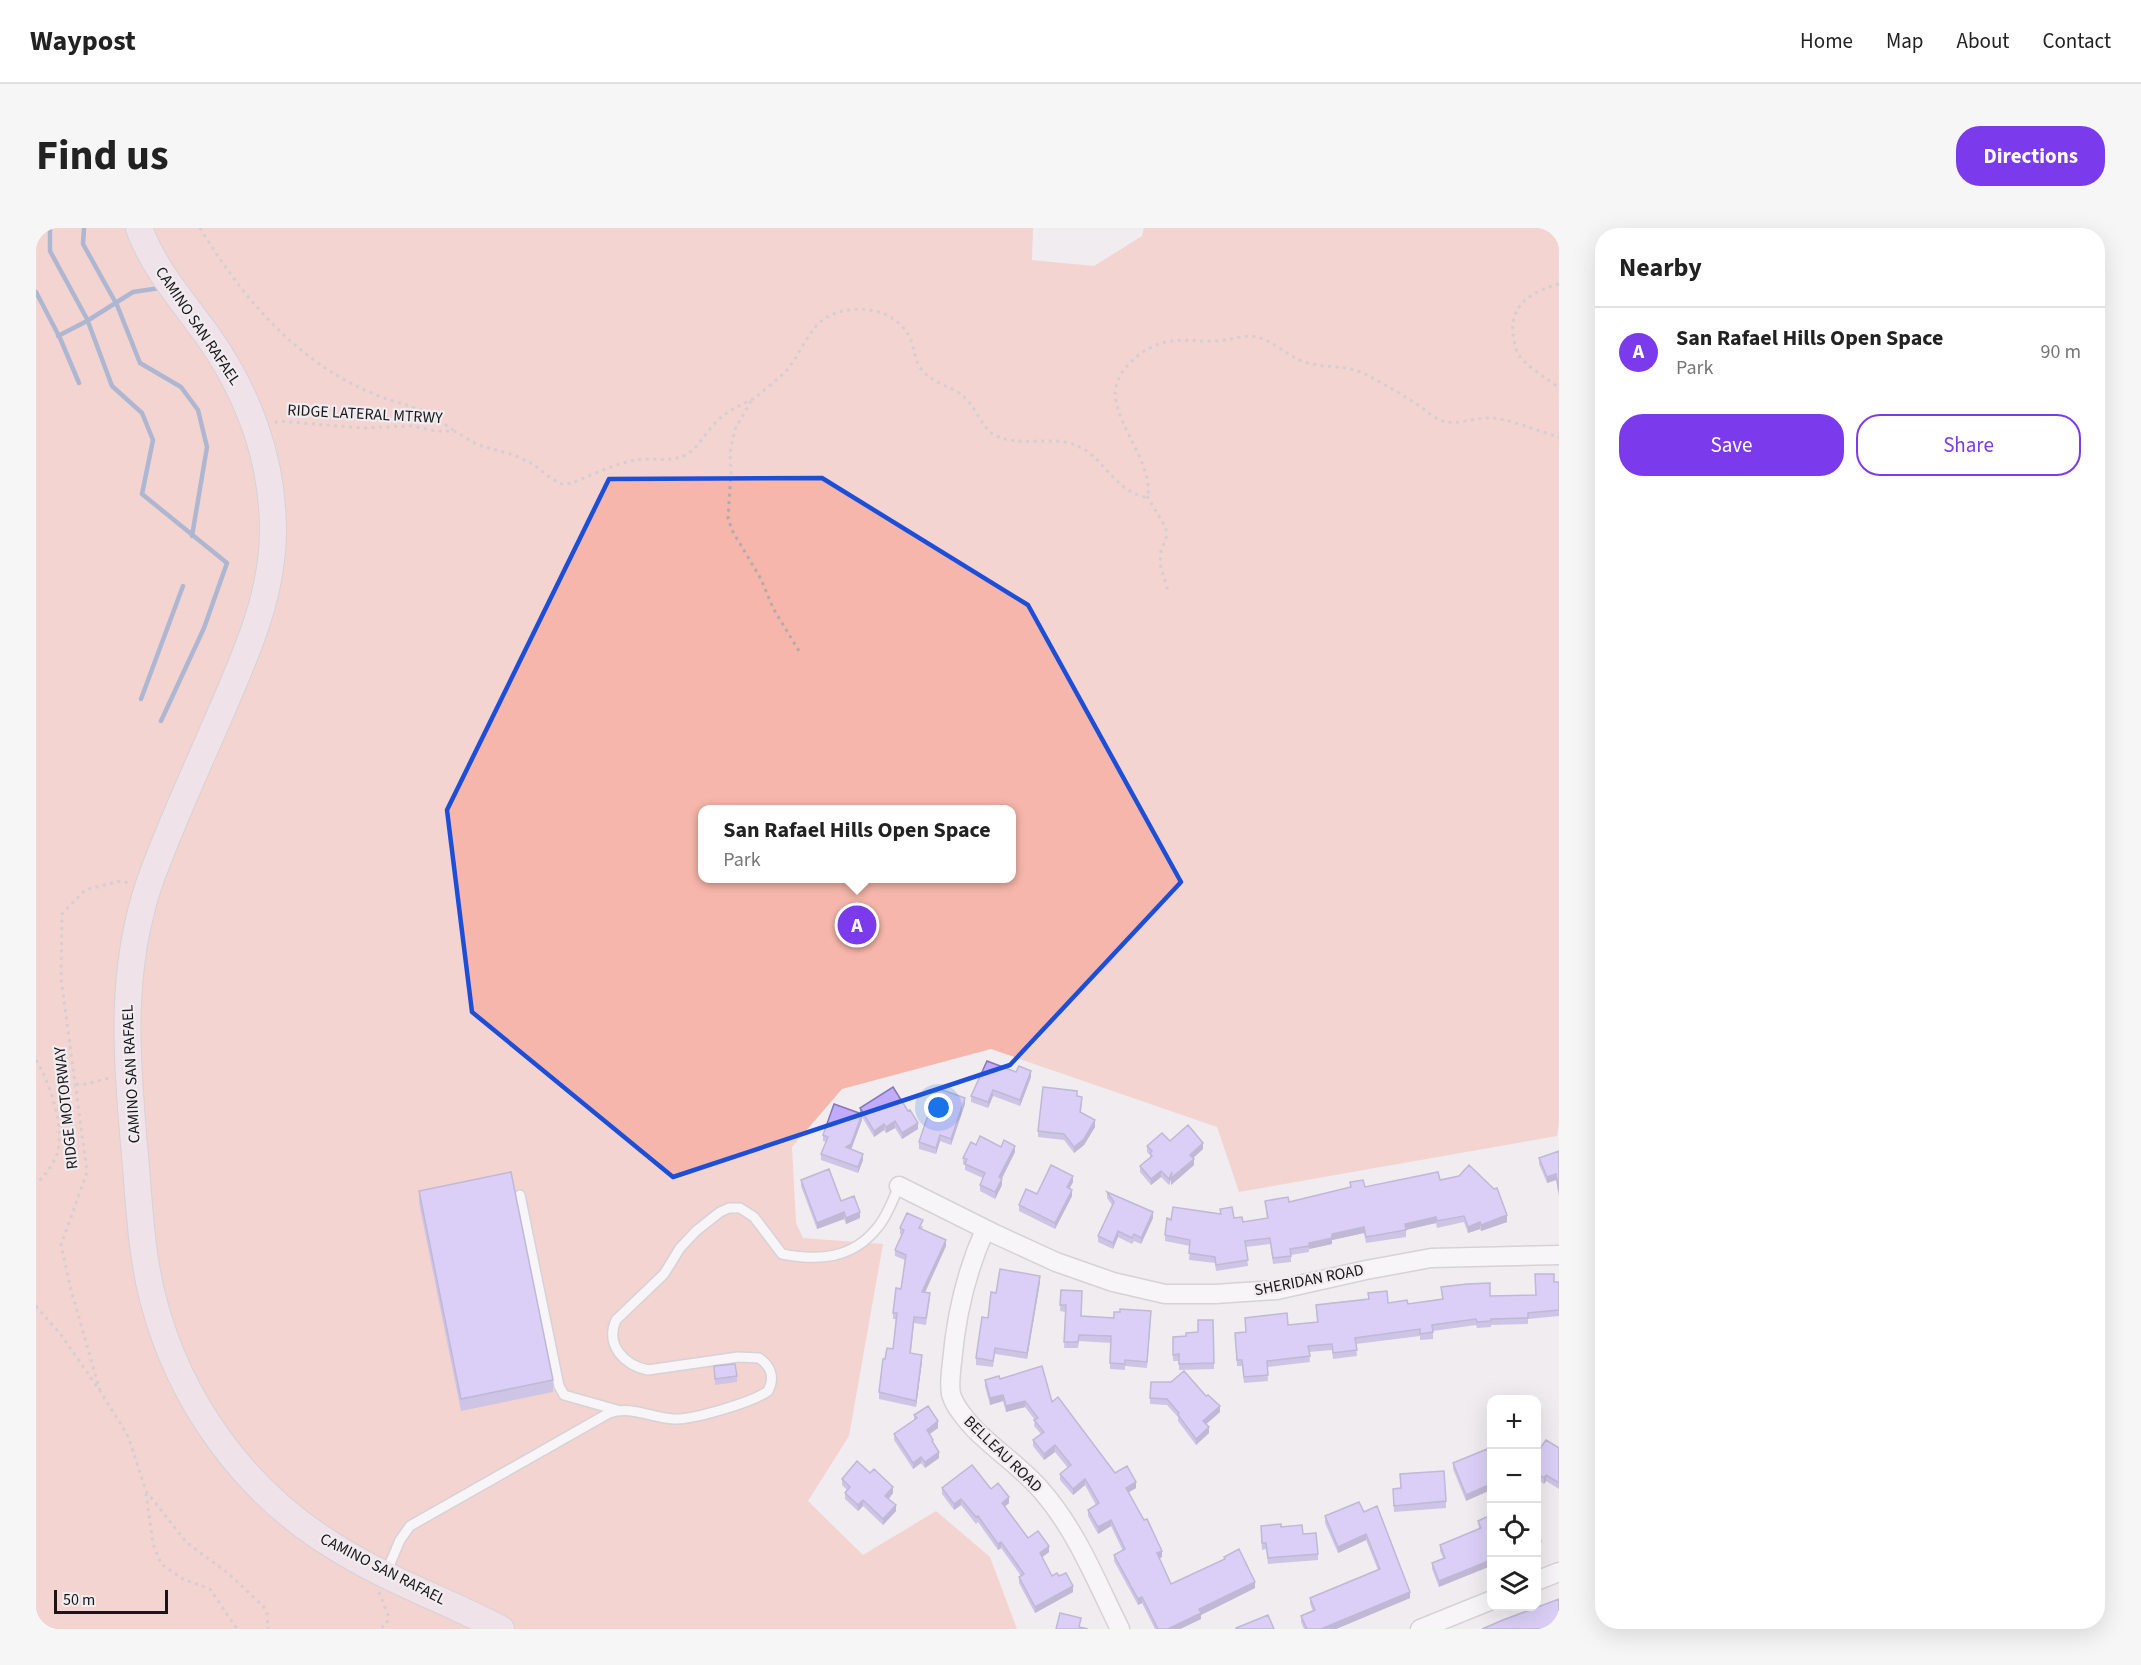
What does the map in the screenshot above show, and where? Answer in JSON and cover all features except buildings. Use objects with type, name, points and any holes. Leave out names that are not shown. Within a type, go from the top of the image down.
[{"type":"street","name":"CAMINO SAN RAFAEL","points":[[139,228],[156,265],[229,368],[240,388],[257,432],[266,465],[273,531],[271,565],[253,637],[167,836],[148,889],[136,933],[127,998],[128,1078],[146,1263],[163,1330],[174,1362],[209,1426],[261,1490],[292,1518],[335,1548],[501,1629]]},
{"type":"street","name":"SHERIDAN ROAD","points":[[899,1186],[1056,1262],[1113,1282],[1166,1294],[1277,1290],[1431,1258],[1559,1255]]},
{"type":"street","name":"BELLEAU ROAD","points":[[986,1230],[974,1254],[965,1282],[954,1344],[950,1384],[952,1395],[968,1422],[1041,1490],[1063,1519],[1088,1561],[1120,1629]]},
{"type":"street","points":[[1541,1579],[1559,1572]]},
{"type":"street","points":[[1420,1629],[1487,1602]]},
{"type":"lane","points":[[520,1195],[559,1386],[564,1395],[617,1410],[629,1410],[675,1420],[744,1402],[765,1394],[770,1388],[770,1368],[759,1358],[738,1357],[648,1370],[636,1368],[628,1363],[613,1340],[612,1329],[616,1320],[664,1274],[680,1248],[720,1212],[729,1208],[740,1208],[765,1230],[782,1254],[802,1258],[834,1256],[850,1251],[879,1227],[899,1186]]},
{"type":"lane","points":[[385,1574],[400,1540],[410,1526],[617,1410]]},
{"type":"path","points":[[200,228],[247,296],[289,342],[373,394],[431,415],[454,431]]},
{"type":"path","points":[[1559,284],[1526,297],[1518,308],[1512,324],[1519,355],[1559,388]]},
{"type":"path","name":"RIDGE LATERAL MTRWY","points":[[257,432],[278,421],[362,428],[412,426],[436,431],[454,431],[478,445],[505,452],[533,464],[562,484],[572,483],[635,460],[675,459],[685,455],[696,447],[717,421],[730,410],[752,400],[786,372],[812,331],[826,317],[858,309],[883,313],[896,320],[909,335],[922,371],[962,395],[991,432],[1004,439],[1066,442],[1076,445],[1099,461],[1110,476],[1123,487],[1135,495],[1147,496]]},
{"type":"path","points":[[1168,591],[1160,564],[1166,528],[1147,496],[1149,482],[1114,396],[1120,376],[1129,364],[1154,346],[1172,341],[1198,343],[1246,335],[1259,337],[1305,362],[1345,366],[1366,374],[1440,421],[1457,422],[1472,418],[1494,418],[1559,437]]},
{"type":"path","points":[[752,400],[735,429],[730,453],[728,519],[733,532],[761,579],[773,608],[799,651]]},
{"type":"path","name":"RIDGE MOTORWAY","points":[[100,1391],[71,1290],[61,1245],[87,1172],[61,978],[62,914],[84,890],[101,884],[120,880],[148,889]]},
{"type":"path","name":"RIDGE MOTORWAY","points":[[36,1060],[53,1099],[59,1135],[57,1152],[51,1166],[36,1184]]},
{"type":"path","points":[[76,1084],[82,1085],[102,1078],[128,1078]]},
{"type":"path","name":"RIDGE MOTORWAY","points":[[36,1306],[62,1336],[128,1436],[146,1491],[187,1543],[228,1573],[262,1606],[267,1614],[268,1629]]},
{"type":"path","points":[[146,1491],[153,1544],[161,1564],[183,1579],[210,1589],[237,1629]]},
{"type":"path","points":[[380,1629],[387,1623],[388,1615],[378,1594],[385,1574]]},
{"type":"highlighted area","points":[[822,478],[1028,605],[1181,882],[1010,1065],[673,1177],[472,1012],[447,810],[609,479]]},
{"type":"shaded area","points":[[36,228],[1033,228],[1032,260],[1094,266],[1142,236],[1144,228],[1555,228],[1559,235],[1559,1123],[1557,1136],[1239,1192],[1217,1127],[991,1049],[842,1089],[792,1147],[796,1223],[803,1238],[883,1244],[849,1436],[808,1501],[863,1555],[936,1511],[990,1557],[1017,1629],[36,1629]]},
{"type":"waterway","points":[[50,228],[50,251],[87,319],[112,386],[142,413],[153,440],[142,494],[227,563],[204,628],[161,721]]},
{"type":"waterway","points":[[84,228],[83,244],[117,305],[140,363],[181,387],[198,410],[207,447],[192,536]]},
{"type":"waterway","points":[[58,336],[133,292],[160,288]]},
{"type":"waterway","points":[[36,292],[60,338],[79,383]]},
{"type":"waterway","points":[[141,699],[183,586]]},
{"type":"place","name":"San Rafael Hills Open Space","points":[[857,925]]}]
